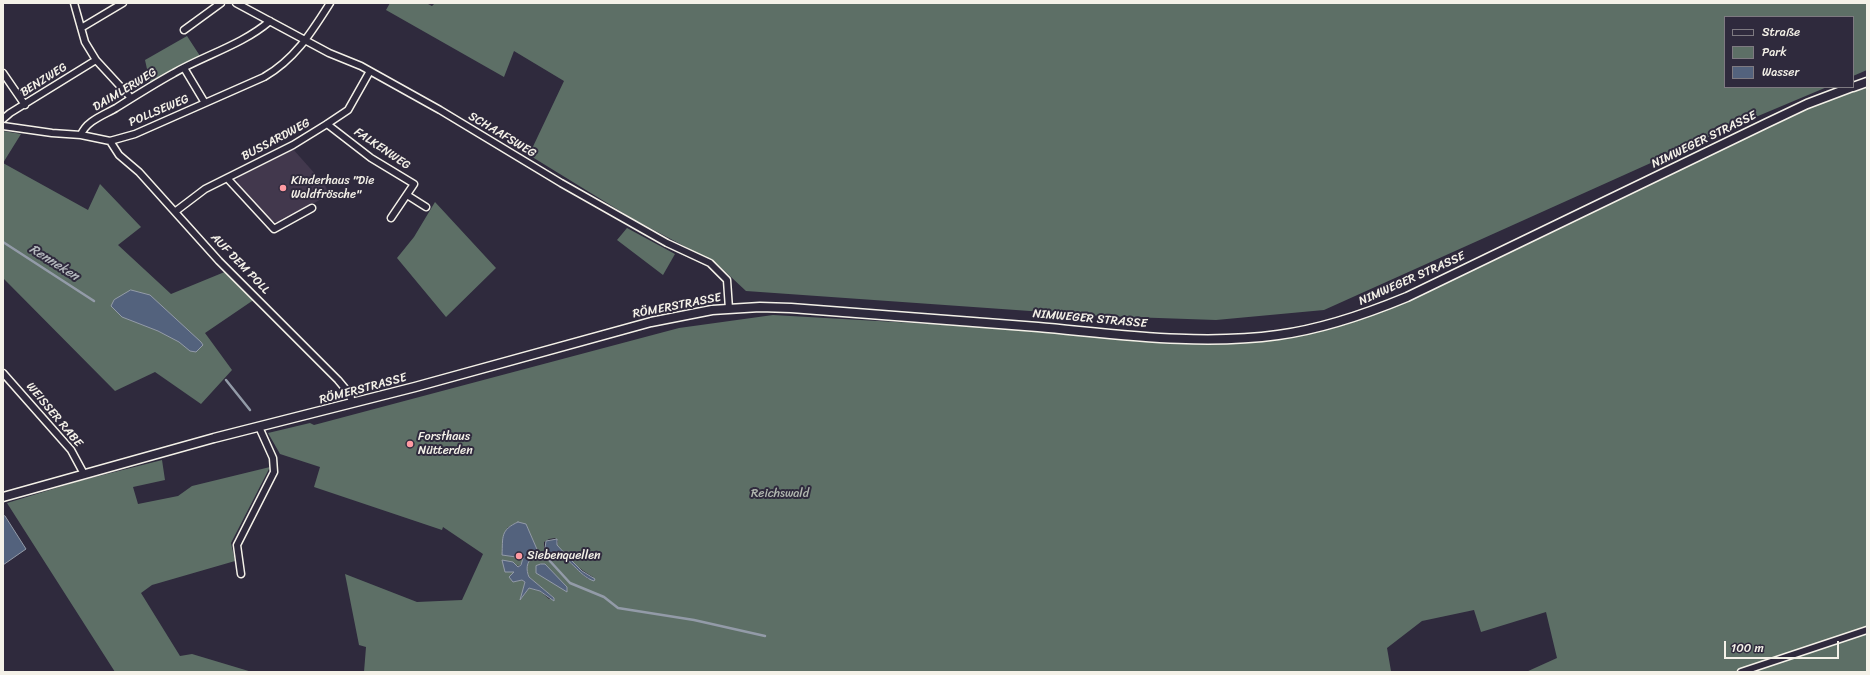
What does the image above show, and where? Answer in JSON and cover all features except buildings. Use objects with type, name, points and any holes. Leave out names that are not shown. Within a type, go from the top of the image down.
[{"type":"main road","name":"NIMWEGER STRASSE","points":[[1854,86],[1867,82]]},
{"type":"main road","name":"NIMWEGER STRASSE","points":[[729,309],[791,308],[1134,336],[1204,339],[1252,338],[1302,331],[1352,318],[1407,297],[1807,104],[1849,88]]},
{"type":"main road","name":"RÖMERSTRASSE","points":[[3,497],[651,322],[689,314],[729,309]]},
{"type":"street","points":[[74,3],[85,42],[96,60],[131,98]]},
{"type":"street","points":[[81,28],[123,3]]},
{"type":"street","points":[[184,30],[221,3]]},
{"type":"street","name":"SCHAAFSWEG","points":[[236,3],[304,40],[370,71],[440,110],[660,239],[710,263],[727,280],[729,309]]},
{"type":"street","name":"POLLSEWEG","points":[[3,126],[52,133],[81,135],[110,141],[135,134],[264,77],[280,68],[290,59],[315,27],[330,3]]},
{"type":"street","name":"DAIMLERWEG","points":[[81,135],[86,125],[184,68],[261,29],[270,21]]},
{"type":"street","name":"BENZWEG","points":[[3,119],[96,60]]},
{"type":"street","points":[[184,68],[205,102]]},
{"type":"street","name":"BUSSARDWEG","points":[[176,211],[205,188],[293,145],[348,110],[370,71]]},
{"type":"street","points":[[3,73],[25,105]]},
{"type":"street","name":"FALKENWEG","points":[[328,124],[371,158],[414,184],[407,195]]},
{"type":"street","name":"AUF DEM POLL","points":[[110,141],[118,155],[139,172],[176,211],[219,261],[338,380],[348,392],[353,403]]},
{"type":"street","points":[[227,178],[274,229],[312,208]]},
{"type":"street","points":[[391,218],[407,195],[426,207]]},
{"type":"street","name":"WEISSER RABE","points":[[3,373],[71,450],[84,474]]},
{"type":"street","points":[[241,574],[237,544],[274,472],[273,458],[259,427]]},
{"type":"street","points":[[1741,672],[1867,630]]},
{"type":"shaded area","name":"Kinderhaus \"Die Waldfrösche\"","points":[[292,148],[325,185],[327,190],[326,196],[283,222],[275,222],[267,218],[242,190],[238,185],[237,179],[239,174]]},
{"type":"green space","points":[[390,3],[426,3],[432,6],[435,3],[1867,3],[1867,70],[1854,76],[1854,16],[1724,16],[1724,88],[1825,88],[1713,135],[1324,310],[1216,320],[1101,316],[746,291],[716,263],[633,219],[529,155],[564,81],[514,51],[504,77],[386,10]]},
{"type":"green space","points":[[187,36],[202,59],[151,87],[145,60]]},
{"type":"green space","name":"Reichswald","points":[[1867,84],[1867,672],[1526,672],[1557,658],[1546,612],[1481,632],[1474,610],[1422,621],[1387,648],[1391,671],[1439,672],[364,672],[366,647],[359,645],[345,574],[417,602],[462,600],[483,554],[443,527],[442,530],[314,487],[320,467],[280,454],[268,433],[310,423],[314,425],[679,328],[773,315],[1088,333],[1252,338],[1352,318],[1505,250],[1724,144]],"holes":[[[518,522],[526,525],[539,554],[544,555],[544,542],[555,538],[558,541],[557,545],[569,559],[593,577],[588,579],[570,562],[557,554],[550,555],[548,560],[538,560],[533,557],[527,566],[529,577],[554,598],[549,599],[540,591],[529,588],[521,599],[525,582],[522,580],[513,582],[511,577],[515,572],[513,562],[515,565],[519,566],[523,562],[523,558],[516,557],[507,528]]]},
{"type":"green space","points":[[3,131],[21,134],[3,163]]},
{"type":"green space","points":[[3,163],[88,210],[100,184],[141,227],[118,245],[171,294],[227,271],[255,299],[205,333],[232,370],[201,404],[155,372],[115,391],[3,278]]},
{"type":"green space","points":[[435,202],[496,268],[446,317],[397,258],[414,237]]},
{"type":"green space","points":[[627,228],[675,254],[663,275],[617,240]]},
{"type":"green space","points":[[162,460],[165,480],[133,487],[138,504],[178,496],[192,486],[270,467],[231,543],[235,561],[152,585],[141,593],[180,656],[192,654],[252,672],[115,672],[7,503],[79,481]]},
{"type":"water","points":[[131,290],[150,295],[203,345],[196,352],[190,351],[179,342],[158,331],[122,317],[111,306],[114,300]]},
{"type":"water","points":[[5,516],[26,549],[3,565],[3,517]]},
{"type":"water","points":[[518,522],[526,524],[539,554],[544,555],[546,541],[557,539],[557,545],[582,571],[595,579],[594,581],[583,575],[559,555],[550,555],[549,560],[542,560],[533,557],[527,566],[529,577],[554,598],[554,601],[540,591],[529,588],[520,600],[525,582],[522,580],[513,582],[509,577],[514,572],[505,572],[502,560],[513,562],[518,567],[521,565],[523,558],[502,555],[505,531]]},
{"type":"water","points":[[545,564],[567,587],[567,592],[536,573],[536,566]]},
{"type":"waterway","name":"Renneken","points":[[3,242],[94,301]]},
{"type":"waterway","name":"Renneken","points":[[226,380],[250,410]]},
{"type":"waterway","points":[[549,560],[570,583],[604,597],[618,608],[694,620],[765,636]]},
{"type":"place","name":"Kinderhaus \"Die Waldfrösche\"","points":[[283,188]]},
{"type":"place","name":"Forsthaus Nütterden","points":[[410,444]]},
{"type":"place","name":"Siebenquellen","points":[[519,556]]}]
